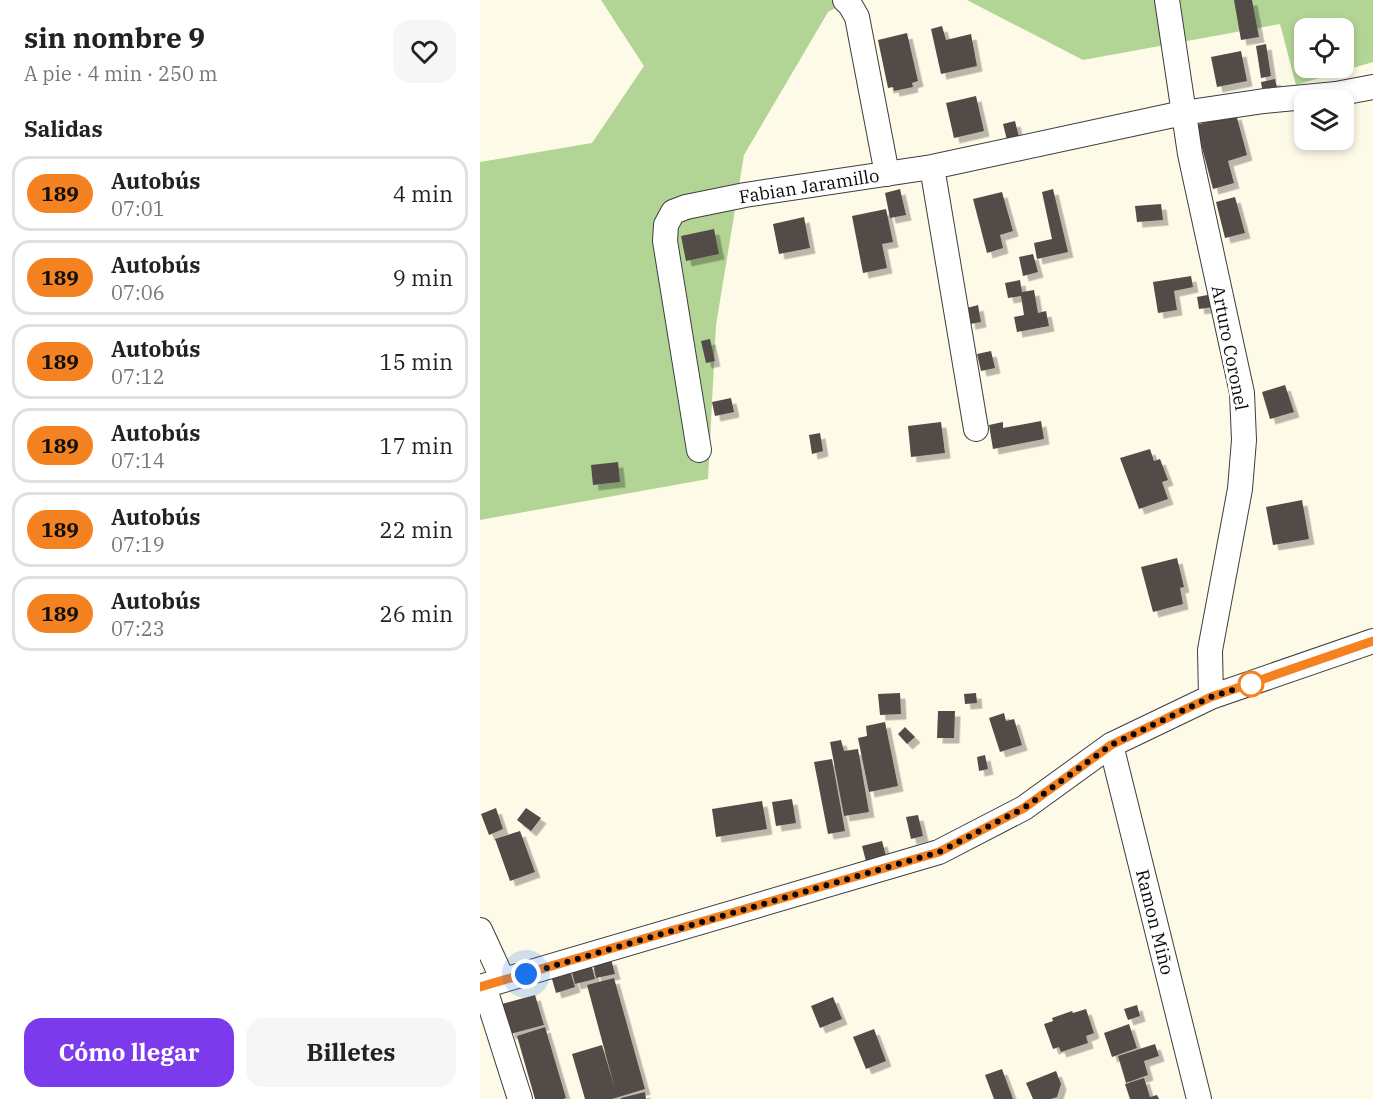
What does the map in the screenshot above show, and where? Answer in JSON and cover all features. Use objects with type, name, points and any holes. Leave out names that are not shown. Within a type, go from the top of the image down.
[{"type":"street","points":[[845,0],[856,17],[887,174]]},
{"type":"street","name":"Arturo Coronel","points":[[1167,0],[1183,113],[1242,393],[1244,440],[1240,489],[1210,650],[1211,697]]},
{"type":"street","name":"Fabian Jaramillo","points":[[699,450],[665,241],[666,225],[673,212],[686,207],[746,195],[932,166],[1183,113],[1264,101],[1336,94],[1373,87]]},
{"type":"street","points":[[932,166],[976,429]]},
{"type":"street","points":[[489,984],[939,852],[1024,808],[1111,745],[1211,697],[1373,641]]},
{"type":"street","name":"Ramon Miño","points":[[1111,745],[1199,1099]]},
{"type":"street","points":[[480,930],[489,984],[520,1099]]},
{"type":"green space","points":[[601,0],[851,0],[828,12],[744,155],[716,325],[708,479],[480,520],[480,162],[592,143],[644,66]]},
{"type":"green space","points":[[967,0],[1373,0],[1373,62],[1354,68],[1354,18],[1294,18],[1294,77],[1280,24],[1083,60]]},
{"type":"green space","points":[[1294,78],[1319,78],[1296,85]]},
{"type":"building","points":[[1234,0],[1252,0],[1259,37],[1241,40]]},
{"type":"building","points":[[942,26],[946,40],[971,34],[977,66],[941,74],[931,29]]},
{"type":"building","points":[[907,33],[918,81],[912,83],[913,87],[894,91],[893,87],[888,88],[878,40]]},
{"type":"building","points":[[1266,44],[1271,76],[1261,78],[1256,46]]},
{"type":"building","points":[[1241,51],[1247,81],[1217,87],[1211,57]]},
{"type":"building","points":[[1275,79],[1278,91],[1263,94],[1261,82]]},
{"type":"building","points":[[976,96],[984,131],[954,138],[946,103]]},
{"type":"building","points":[[1236,114],[1247,155],[1228,161],[1234,183],[1213,189],[1196,125]]},
{"type":"building","points":[[1015,121],[1019,137],[1007,140],[1003,124]]},
{"type":"building","points":[[900,189],[906,215],[890,218],[885,193]]},
{"type":"building","points":[[1053,189],[1068,252],[1037,259],[1034,243],[1052,239],[1042,192]]},
{"type":"building","points":[[1002,192],[1013,231],[1000,235],[1003,248],[987,253],[973,199]]},
{"type":"building","points":[[1235,197],[1245,233],[1225,238],[1216,202]]},
{"type":"building","points":[[1161,204],[1163,220],[1137,222],[1135,206]]},
{"type":"building","points":[[886,209],[893,242],[882,244],[887,268],[863,273],[852,216]]},
{"type":"building","points":[[804,217],[810,248],[779,254],[773,224]]},
{"type":"building","points":[[714,229],[719,254],[686,261],[681,236]]},
{"type":"building","points":[[1033,254],[1038,272],[1023,276],[1019,257]]},
{"type":"building","points":[[1191,276],[1193,287],[1174,291],[1177,310],[1158,313],[1153,282]]},
{"type":"building","points":[[1020,280],[1022,292],[1034,290],[1038,313],[1046,311],[1049,326],[1017,332],[1014,317],[1024,315],[1021,296],[1008,298],[1005,283]]},
{"type":"building","points":[[1218,293],[1220,306],[1199,309],[1197,297]]},
{"type":"building","points":[[978,305],[981,322],[970,324],[967,308]]},
{"type":"building","points":[[710,339],[715,361],[706,363],[701,341]]},
{"type":"building","points":[[991,351],[995,368],[981,371],[977,354]]},
{"type":"building","points":[[1285,385],[1294,412],[1270,419],[1262,392]]},
{"type":"building","points":[[731,398],[734,412],[715,416],[712,402]]},
{"type":"building","points":[[1041,421],[1044,439],[993,449],[989,425],[1003,422],[1003,428]]},
{"type":"building","points":[[941,422],[945,453],[911,457],[908,426]]},
{"type":"building","points":[[820,433],[823,451],[812,454],[809,435]]},
{"type":"building","points":[[1150,449],[1154,461],[1160,459],[1168,480],[1162,482],[1168,499],[1139,509],[1120,458]]},
{"type":"building","points":[[618,462],[620,482],[593,485],[591,465]]},
{"type":"building","points":[[1302,500],[1309,539],[1273,545],[1266,507]]},
{"type":"building","points":[[1177,558],[1184,587],[1180,588],[1183,604],[1153,612],[1141,567]]},
{"type":"building","points":[[900,693],[901,714],[880,715],[878,694]]},
{"type":"building","points":[[976,693],[977,703],[965,704],[964,694]]},
{"type":"building","points":[[938,711],[955,711],[954,738],[937,738]]},
{"type":"building","points":[[1004,713],[1006,721],[1014,719],[1022,745],[1000,752],[989,718]]},
{"type":"building","points":[[885,722],[898,786],[869,792],[858,738],[867,736],[866,726]]},
{"type":"building","points":[[905,727],[915,737],[907,744],[898,734]]},
{"type":"building","points":[[841,740],[844,751],[858,749],[869,812],[844,816],[830,742]]},
{"type":"building","points":[[985,755],[988,769],[979,771],[977,757]]},
{"type":"building","points":[[832,759],[845,831],[828,834],[814,762]]},
{"type":"building","points":[[792,799],[796,823],[776,826],[772,802]]},
{"type":"building","points":[[762,801],[767,829],[716,837],[712,809]]},
{"type":"building","points":[[496,808],[503,829],[489,835],[481,814]]},
{"type":"building","points":[[526,808],[541,818],[531,831],[517,820]]},
{"type":"building","points":[[918,815],[923,836],[911,839],[906,817]]},
{"type":"building","points":[[520,831],[535,872],[510,881],[495,839]]},
{"type":"building","points":[[882,841],[887,860],[867,865],[862,846]]},
{"type":"building","points":[[611,959],[615,974],[596,978],[593,963]]},
{"type":"building","points":[[591,963],[595,979],[575,984],[571,969]]},
{"type":"building","points":[[569,967],[575,987],[556,993],[550,972]]},
{"type":"building","points":[[614,978],[645,1089],[612,1099],[585,1099],[572,1054],[602,1045],[615,1089],[587,985]]},
{"type":"building","points":[[535,995],[544,1025],[510,1034],[502,1004]]},
{"type":"building","points":[[833,997],[842,1019],[820,1028],[811,1006]]},
{"type":"building","points":[[1137,1005],[1140,1016],[1128,1020],[1124,1009]]},
{"type":"building","points":[[1086,1009],[1094,1033],[1086,1036],[1088,1043],[1061,1052],[1059,1047],[1053,1049],[1044,1024],[1053,1021],[1052,1018]]},
{"type":"building","points":[[1129,1024],[1137,1048],[1112,1057],[1104,1033]]},
{"type":"building","points":[[545,1027],[566,1098],[563,1099],[535,1099],[517,1036]]},
{"type":"building","points":[[874,1029],[886,1061],[866,1069],[853,1037]]},
{"type":"building","points":[[1155,1044],[1159,1056],[1144,1061],[1148,1075],[1126,1083],[1118,1056]]},
{"type":"building","points":[[1002,1069],[1013,1099],[994,1099],[985,1075]]},
{"type":"building","points":[[1056,1071],[1061,1084],[1057,1097],[1033,1099],[1026,1083]]},
{"type":"building","points":[[1144,1078],[1150,1097],[1157,1095],[1159,1099],[1130,1099],[1125,1084]]},
{"type":"building","points":[[645,1092],[646,1099],[621,1099],[621,1098]]},
{"type":"bus line","name":"189","points":[[480,987],[939,852],[1024,808],[1111,745],[1191,706],[1373,641]]},
{"type":"route","points":[[526,974],[939,852],[1024,808],[1111,745],[1211,697],[1251,684]]}]
